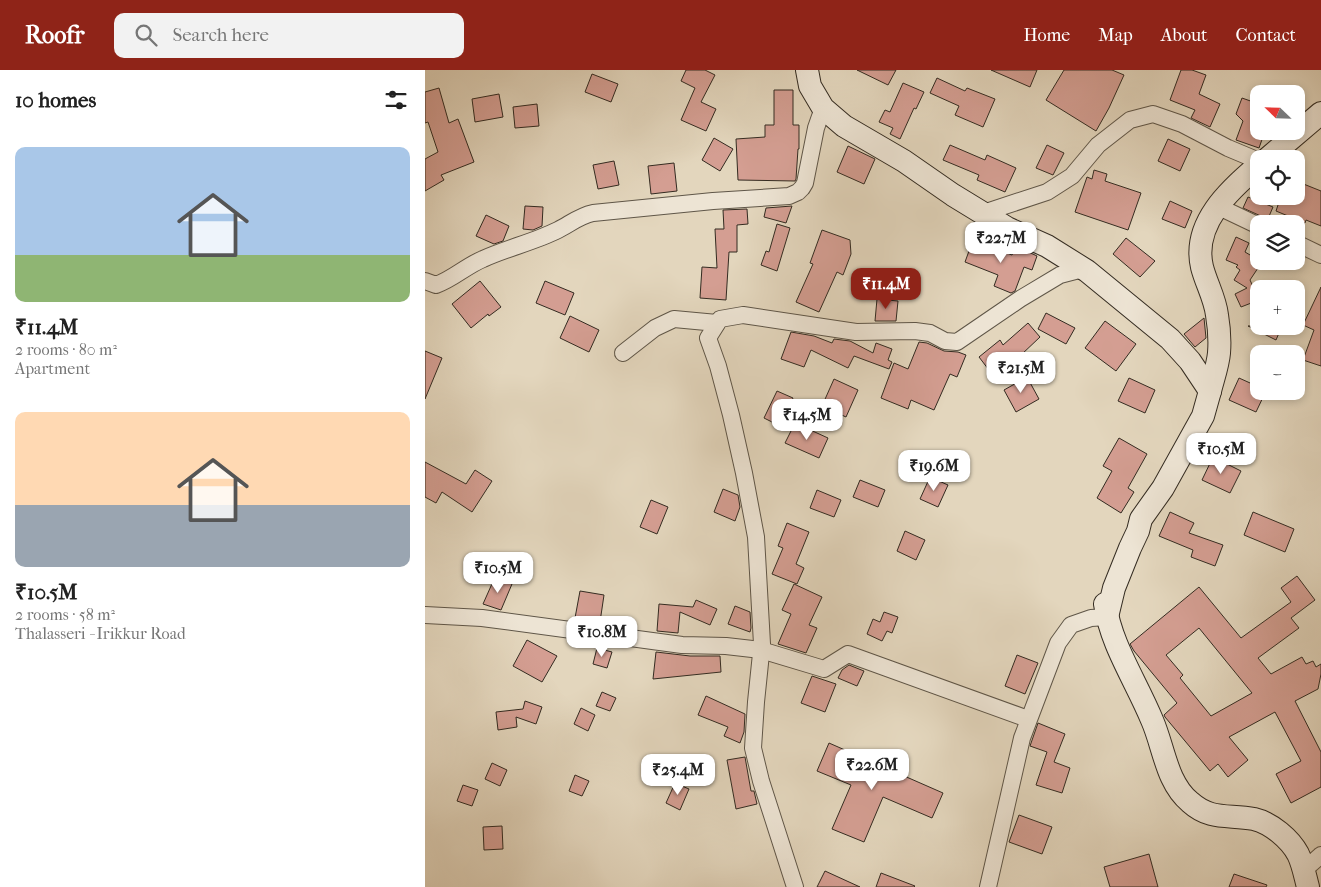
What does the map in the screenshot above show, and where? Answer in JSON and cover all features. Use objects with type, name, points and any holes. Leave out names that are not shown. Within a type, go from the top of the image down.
[{"type":"main road","points":[[807,70],[810,86],[823,108],[844,126],[904,161],[953,195],[1007,228],[1047,246],[1083,269],[1170,339],[1190,360],[1210,391]]},
{"type":"main road","points":[[1278,150],[1321,113]]},
{"type":"main road","points":[[1250,173],[1217,206],[1207,222],[1201,254],[1202,267],[1217,313],[1219,354],[1203,416],[1163,488],[1141,519],[1138,531],[1114,588],[1107,617],[1115,642],[1153,721],[1174,783],[1189,802],[1209,815],[1255,819],[1272,826],[1290,843],[1298,854],[1306,879]]},
{"type":"street","points":[[425,281],[436,285],[448,280],[481,259],[549,234],[581,216],[593,212],[789,196],[803,188],[808,174],[816,128],[823,108]]},
{"type":"street","points":[[983,213],[1047,192],[1071,176],[1098,145],[1130,120],[1153,114],[1182,124],[1250,157]]},
{"type":"street","points":[[1217,206],[1250,222]]},
{"type":"street","points":[[1305,247],[1321,255]]},
{"type":"street","points":[[795,887],[761,781],[753,748],[761,650],[754,528],[745,473],[731,415],[718,366],[708,338],[720,318],[743,315],[856,332],[915,331],[930,333],[945,341],[957,342],[1020,299],[1061,275],[1083,269]]},
{"type":"street","points":[[623,354],[655,328],[673,319],[717,324]]},
{"type":"street","points":[[425,615],[491,619],[682,645],[726,646],[761,650],[824,669],[848,654],[1028,718]]},
{"type":"street","points":[[988,887],[1022,738],[1058,643],[1071,625],[1091,618],[1107,617]]},
{"type":"street","points":[[1306,879],[1321,855]]},
{"type":"building","points":[[686,70],[705,70],[715,75],[701,102],[716,109],[706,131],[681,120],[695,88],[681,81]]},
{"type":"building","points":[[857,70],[896,70],[888,85]]},
{"type":"building","points":[[991,70],[1037,70],[1030,87]]},
{"type":"building","points":[[1064,70],[1112,70],[1124,75],[1096,131],[1046,100]]},
{"type":"building","points":[[1181,70],[1192,70],[1206,75],[1199,94],[1220,104],[1210,127],[1191,118],[1195,110],[1170,100]]},
{"type":"building","points":[[592,74],[618,84],[611,102],[585,92]]},
{"type":"building","points":[[937,78],[965,91],[967,88],[995,99],[983,127],[955,115],[959,106],[930,93]]},
{"type":"building","points":[[903,83],[924,92],[916,109],[914,108],[900,139],[890,134],[893,128],[879,122],[885,110],[890,112]]},
{"type":"building","points":[[439,88],[449,123],[458,119],[474,162],[441,175],[444,180],[425,191],[425,159],[438,152],[428,122],[425,123],[425,92]]},
{"type":"building","points":[[774,90],[793,90],[793,125],[799,125],[796,179],[795,181],[738,180],[736,139],[765,137],[765,125],[774,125]]},
{"type":"building","points":[[499,94],[503,117],[475,122],[472,99]]},
{"type":"building","points":[[1242,98],[1250,101],[1250,140],[1262,140],[1259,148],[1236,140],[1243,121],[1236,114]]},
{"type":"building","points":[[537,104],[539,126],[515,128],[513,107]]},
{"type":"building","points":[[714,138],[733,149],[720,171],[702,160]]},
{"type":"building","points":[[1168,139],[1190,149],[1180,171],[1158,161]]},
{"type":"building","points":[[950,145],[985,160],[987,155],[1016,168],[1005,192],[977,180],[979,175],[943,160]]},
{"type":"building","points":[[1047,145],[1064,153],[1053,175],[1036,168]]},
{"type":"building","points":[[848,146],[875,159],[864,184],[837,172]]},
{"type":"building","points":[[614,161],[619,185],[598,189],[593,165]]},
{"type":"building","points":[[674,163],[677,191],[651,194],[648,166]]},
{"type":"building","points":[[1094,170],[1107,174],[1105,181],[1141,193],[1128,230],[1075,212],[1087,177],[1092,179]]},
{"type":"building","points":[[1305,185],[1321,191],[1321,226],[1306,220],[1305,223],[1305,215],[1286,215],[1276,211],[1278,205],[1305,205]]},
{"type":"building","points":[[1248,197],[1250,198],[1250,205],[1268,205],[1273,207],[1270,215],[1259,215],[1243,208]]},
{"type":"building","points":[[1170,201],[1192,211],[1185,228],[1162,219]]},
{"type":"building","points":[[525,206],[543,207],[542,226],[533,230],[523,229]]},
{"type":"building","points":[[792,206],[786,223],[764,217],[766,208]]},
{"type":"building","points":[[747,209],[748,224],[737,225],[737,252],[729,252],[726,300],[700,298],[702,267],[717,268],[715,229],[724,229],[723,210]]},
{"type":"building","points":[[486,215],[509,226],[503,241],[494,244],[476,236]]},
{"type":"building","points":[[777,224],[790,228],[777,271],[761,265],[766,251],[769,252]]},
{"type":"building","points":[[822,230],[850,240],[851,254],[843,275],[837,272],[819,312],[796,302],[813,264],[810,263]]},
{"type":"building","points":[[1236,237],[1249,243],[1245,252],[1250,255],[1250,270],[1257,270],[1250,280],[1250,304],[1241,307],[1235,294],[1247,288],[1234,280],[1240,270],[1236,267],[1238,265],[1226,260]]},
{"type":"building","points":[[1126,238],[1155,261],[1140,277],[1113,254]]},
{"type":"building","points":[[973,240],[1012,255],[1016,246],[1037,256],[1032,270],[1024,267],[1015,291],[1011,293],[994,286],[998,275],[965,262]]},
{"type":"building","points":[[480,281],[501,307],[489,316],[488,314],[471,328],[452,304]]},
{"type":"building","points":[[545,281],[574,293],[565,315],[536,303]]},
{"type":"building","points":[[1321,287],[1321,366],[1305,361],[1305,355],[1314,330],[1305,326],[1305,321]]},
{"type":"building","points":[[877,299],[898,301],[896,321],[875,321]]},
{"type":"building","points":[[1046,313],[1075,328],[1066,344],[1038,329]]},
{"type":"building","points":[[570,316],[599,330],[589,352],[560,338]]},
{"type":"building","points":[[1204,318],[1206,338],[1195,347],[1184,334]]},
{"type":"building","points":[[1105,321],[1136,344],[1116,371],[1085,348]]},
{"type":"building","points":[[1028,323],[1040,337],[1021,355],[1019,353],[992,374],[979,357],[1000,340],[1003,345]]},
{"type":"building","points":[[791,332],[814,336],[832,343],[834,339],[850,341],[873,353],[876,343],[892,349],[888,360],[892,362],[889,369],[854,356],[848,368],[811,350],[804,367],[781,359]]},
{"type":"building","points":[[1266,335],[1278,335],[1276,340]]},
{"type":"building","points":[[919,342],[927,343],[944,351],[958,352],[966,355],[957,377],[950,374],[934,410],[911,400],[908,409],[881,398],[894,363],[908,369]]},
{"type":"building","points":[[425,351],[442,358],[425,399]]},
{"type":"building","points":[[1027,377],[1039,399],[1016,412],[1004,390]]},
{"type":"building","points":[[1129,378],[1155,390],[1145,413],[1118,401]]},
{"type":"building","points":[[1239,378],[1250,383],[1250,400],[1262,400],[1256,412],[1229,400]]},
{"type":"building","points":[[834,379],[858,390],[846,417],[822,406]]},
{"type":"building","points":[[777,391],[793,398],[780,426],[764,418]]},
{"type":"building","points":[[795,423],[828,438],[819,458],[785,443]]},
{"type":"building","points":[[1119,438],[1147,454],[1128,488],[1134,492],[1121,513],[1097,498],[1112,471],[1103,466]]},
{"type":"building","points":[[1213,457],[1241,471],[1230,493],[1202,480]]},
{"type":"building","points":[[425,462],[466,484],[475,470],[492,481],[472,512],[442,492],[436,503],[425,497]]},
{"type":"building","points":[[930,477],[948,485],[938,507],[920,499]]},
{"type":"building","points":[[860,480],[885,490],[878,507],[853,497]]},
{"type":"building","points":[[723,489],[738,495],[740,507],[735,521],[714,512]]},
{"type":"building","points":[[817,490],[841,500],[834,517],[810,508]]},
{"type":"building","points":[[651,500],[668,507],[657,534],[640,527]]},
{"type":"building","points":[[1170,512],[1194,523],[1189,533],[1223,545],[1215,566],[1191,557],[1193,550],[1159,536]]},
{"type":"building","points":[[1253,512],[1294,529],[1285,552],[1244,535]]},
{"type":"building","points":[[787,523],[809,532],[796,564],[804,568],[797,584],[772,574],[783,548],[778,546]]},
{"type":"building","points":[[905,531],[925,540],[916,560],[897,551]]},
{"type":"building","points":[[1297,576],[1315,600],[1291,618],[1299,628],[1258,658],[1271,674],[1302,657],[1306,664],[1313,661],[1316,667],[1321,664],[1318,689],[1295,701],[1321,752],[1321,787],[1291,803],[1276,774],[1301,761],[1275,712],[1229,737],[1248,760],[1228,777],[1218,764],[1210,771],[1165,717],[1164,715],[1177,703],[1130,644],[1199,587],[1241,638],[1291,602],[1281,588]],"holes":[[[1199,628],[1252,693],[1211,716],[1180,678],[1183,675],[1166,655]]]},
{"type":"building","points":[[495,577],[512,584],[501,610],[483,604]]},
{"type":"building","points":[[794,584],[822,597],[809,625],[817,628],[806,653],[778,644],[791,614],[782,610]]},
{"type":"building","points":[[580,591],[604,595],[600,622],[575,618]]},
{"type":"building","points":[[696,600],[717,609],[710,625],[680,612],[678,633],[657,631],[659,604],[693,607]]},
{"type":"building","points":[[735,606],[750,612],[750,632],[728,624]]},
{"type":"building","points":[[884,612],[898,617],[892,633],[887,631],[882,641],[867,634],[873,619],[880,622]]},
{"type":"building","points":[[527,640],[557,656],[542,682],[513,666]]},
{"type":"building","points":[[597,648],[612,652],[607,668],[593,664]]},
{"type":"building","points":[[656,652],[690,656],[720,656],[721,672],[653,679]]},
{"type":"building","points":[[1017,655],[1038,663],[1025,694],[1005,686]]},
{"type":"building","points":[[849,665],[864,671],[857,686],[838,678],[842,670]]},
{"type":"building","points":[[812,676],[836,684],[825,712],[801,703]]},
{"type":"building","points":[[602,692],[616,698],[610,711],[596,706]]},
{"type":"building","points":[[706,696],[745,714],[744,732],[740,743],[724,736],[728,727],[698,715]]},
{"type":"building","points":[[525,701],[542,707],[536,724],[516,717],[517,727],[498,730],[496,712],[523,709]]},
{"type":"building","points":[[581,708],[595,715],[588,731],[574,724]]},
{"type":"building","points":[[1038,723],[1065,734],[1054,762],[1070,768],[1062,793],[1036,785],[1047,752],[1030,746]]},
{"type":"building","points":[[829,743],[943,793],[932,818],[883,797],[864,842],[832,829],[851,785],[817,771]]},
{"type":"building","points":[[745,757],[751,791],[754,791],[757,804],[736,809],[727,760]]},
{"type":"building","points":[[665,758],[681,766],[673,781],[657,773]]},
{"type":"building","points":[[492,763],[507,770],[500,786],[485,779]]},
{"type":"building","points":[[575,775],[589,781],[582,796],[569,791]]},
{"type":"building","points":[[675,783],[689,789],[680,810],[666,803]]},
{"type":"building","points":[[463,785],[478,790],[472,806],[457,801]]},
{"type":"building","points":[[1019,815],[1052,827],[1042,854],[1009,842]]},
{"type":"building","points":[[502,826],[503,849],[484,850],[483,827]]},
{"type":"building","points":[[1149,854],[1158,887],[1110,887],[1104,867]]},
{"type":"building","points":[[825,871],[860,887],[817,887]]},
{"type":"building","points":[[881,873],[915,886],[876,887]]},
{"type":"building","points":[[1234,874],[1267,885],[1266,887],[1229,887]]}]
